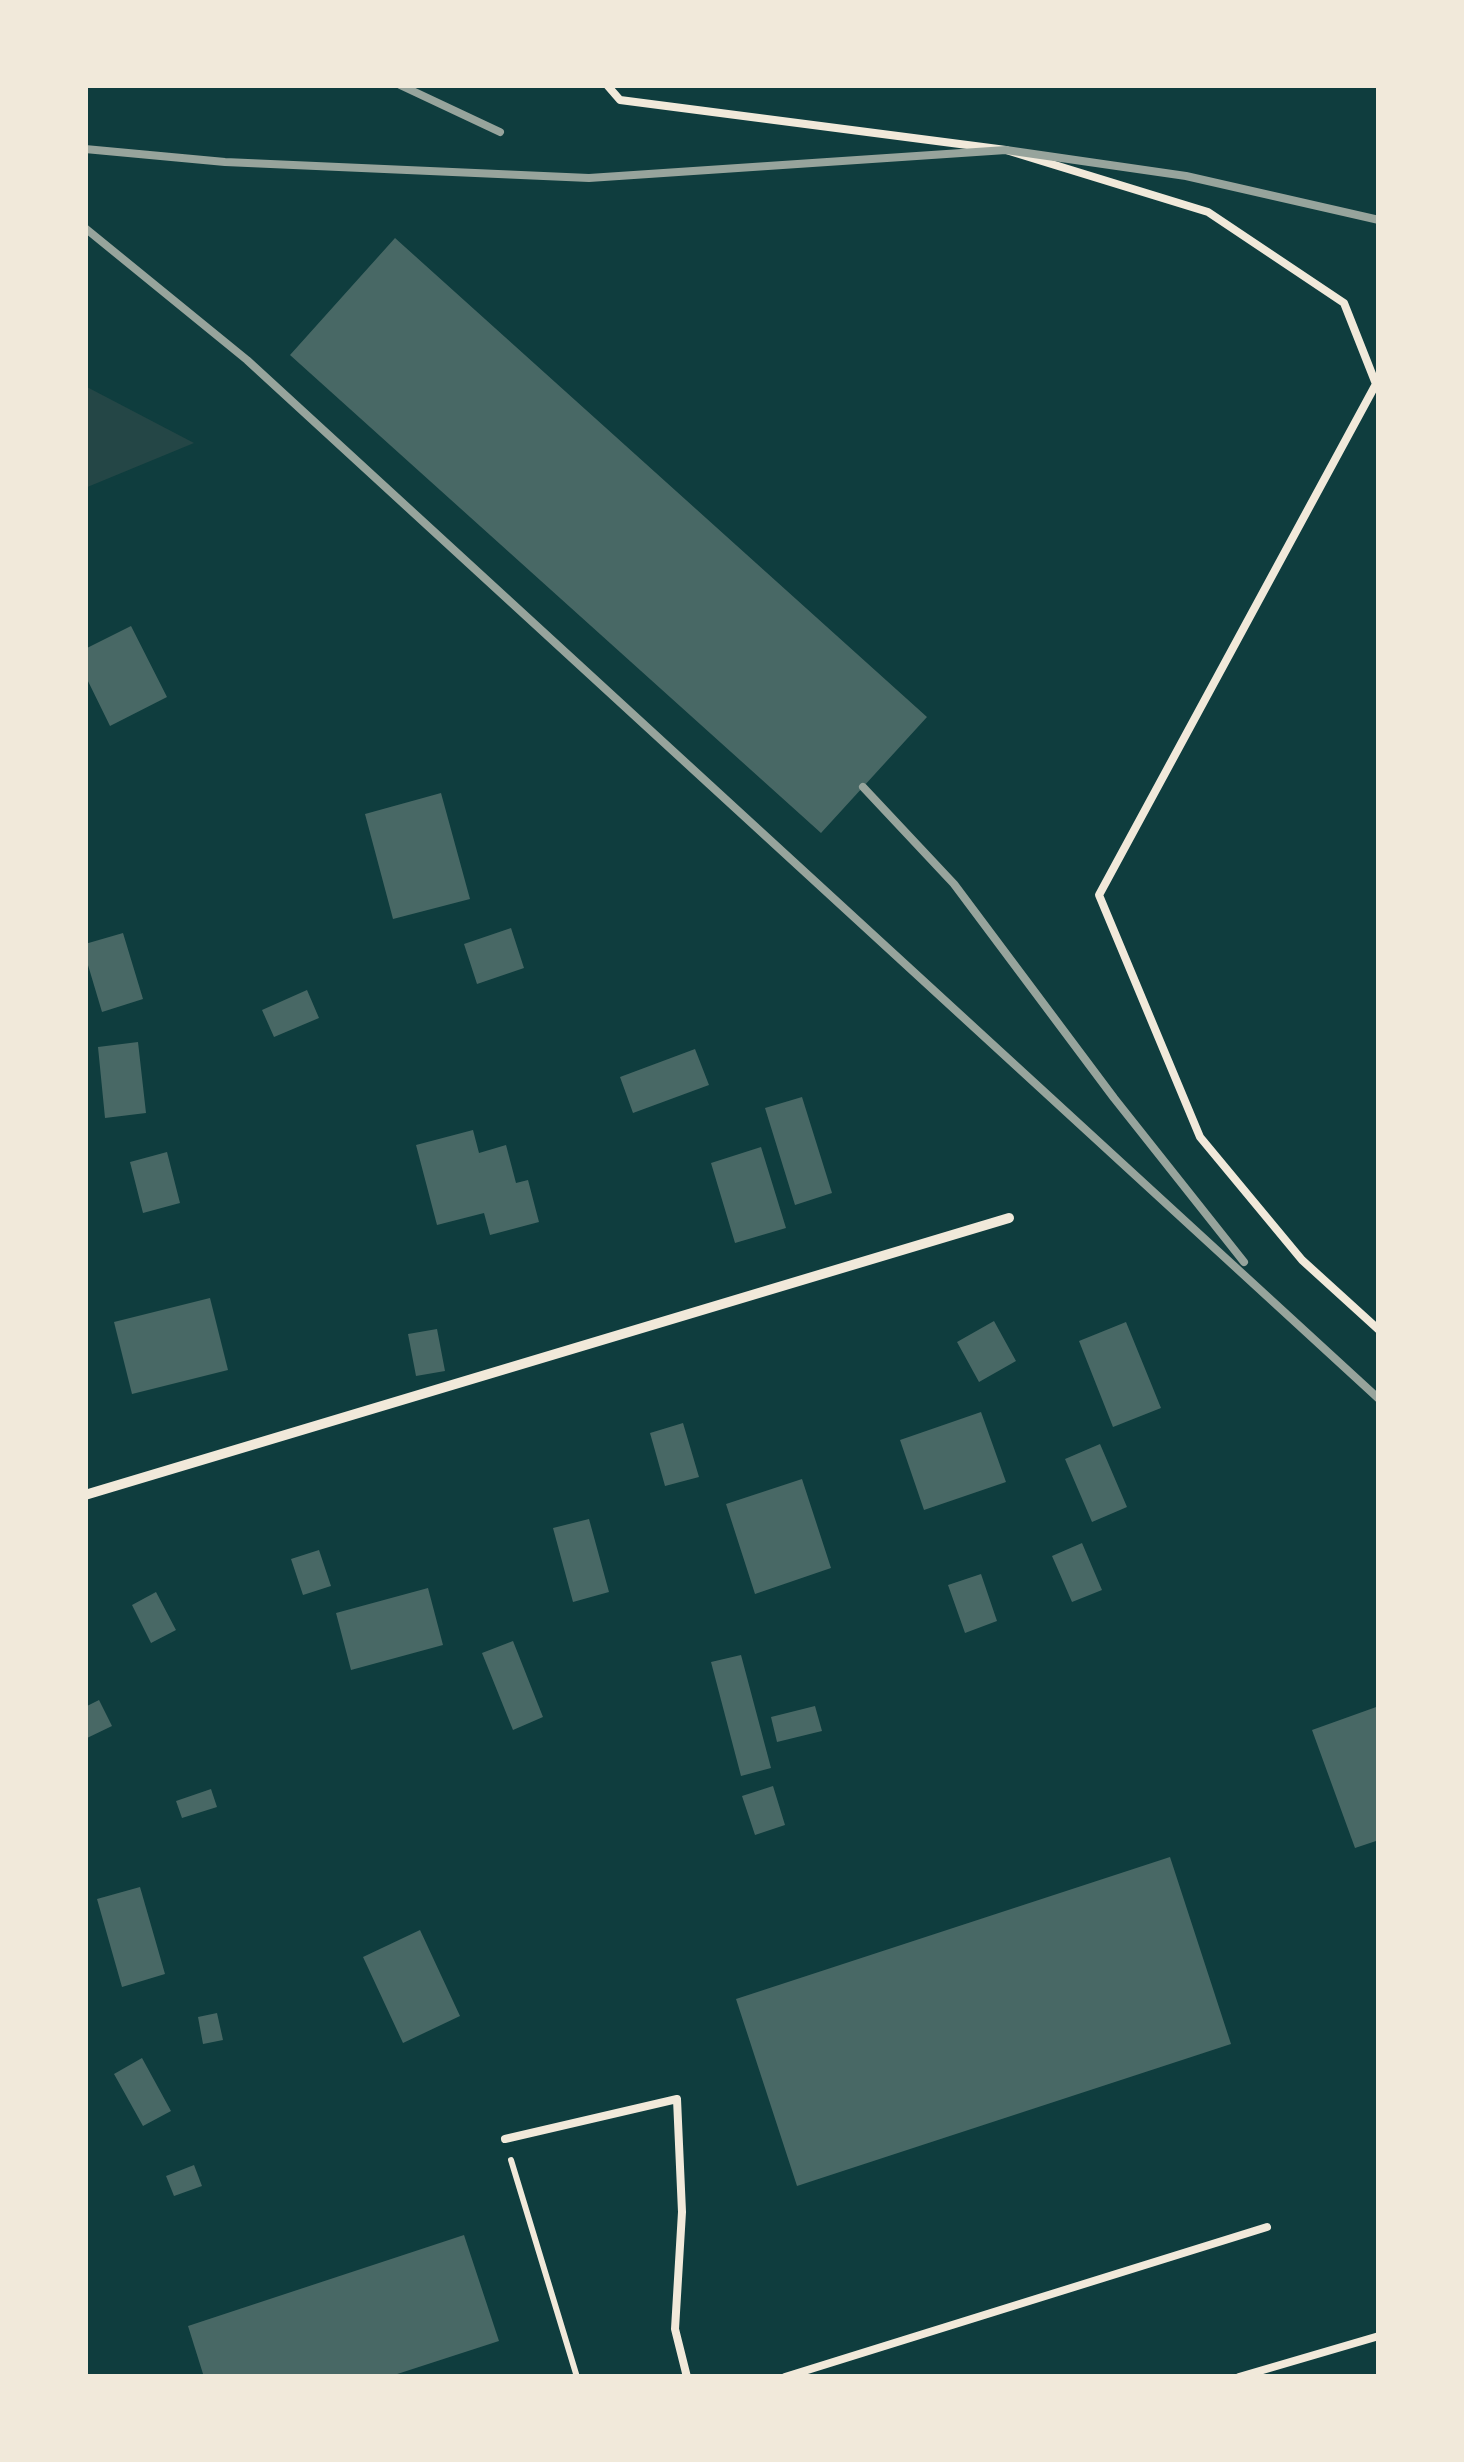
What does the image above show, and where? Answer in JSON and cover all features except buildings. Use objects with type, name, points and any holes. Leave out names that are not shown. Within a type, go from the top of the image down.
[{"type":"street","points":[[85,1495],[1009,1218]]},
{"type":"lane","points":[[607,85],[620,100],[1006,150],[1208,212],[1344,304],[1376,384],[1100,895],[1200,1136],[1302,1260],[1379,1330]]},
{"type":"lane","points":[[505,2140],[677,2099],[682,2212],[674,2329],[687,2377]]},
{"type":"lane","points":[[785,2377],[1267,2227]]},
{"type":"lane","points":[[1239,2377],[1379,2336]]},
{"type":"path","points":[[505,2140],[577,2377]]},
{"type":"shaded area","points":[[85,386],[194,443],[85,488]]},
{"type":"railway","points":[[400,85],[500,132]]},
{"type":"railway","points":[[85,149],[225,162],[589,178],[1006,150],[1186,176],[1379,220]]},
{"type":"railway","points":[[85,228],[247,360],[1379,1399]]},
{"type":"railway","points":[[863,787],[954,884],[1114,1098],[1244,1262]]}]
